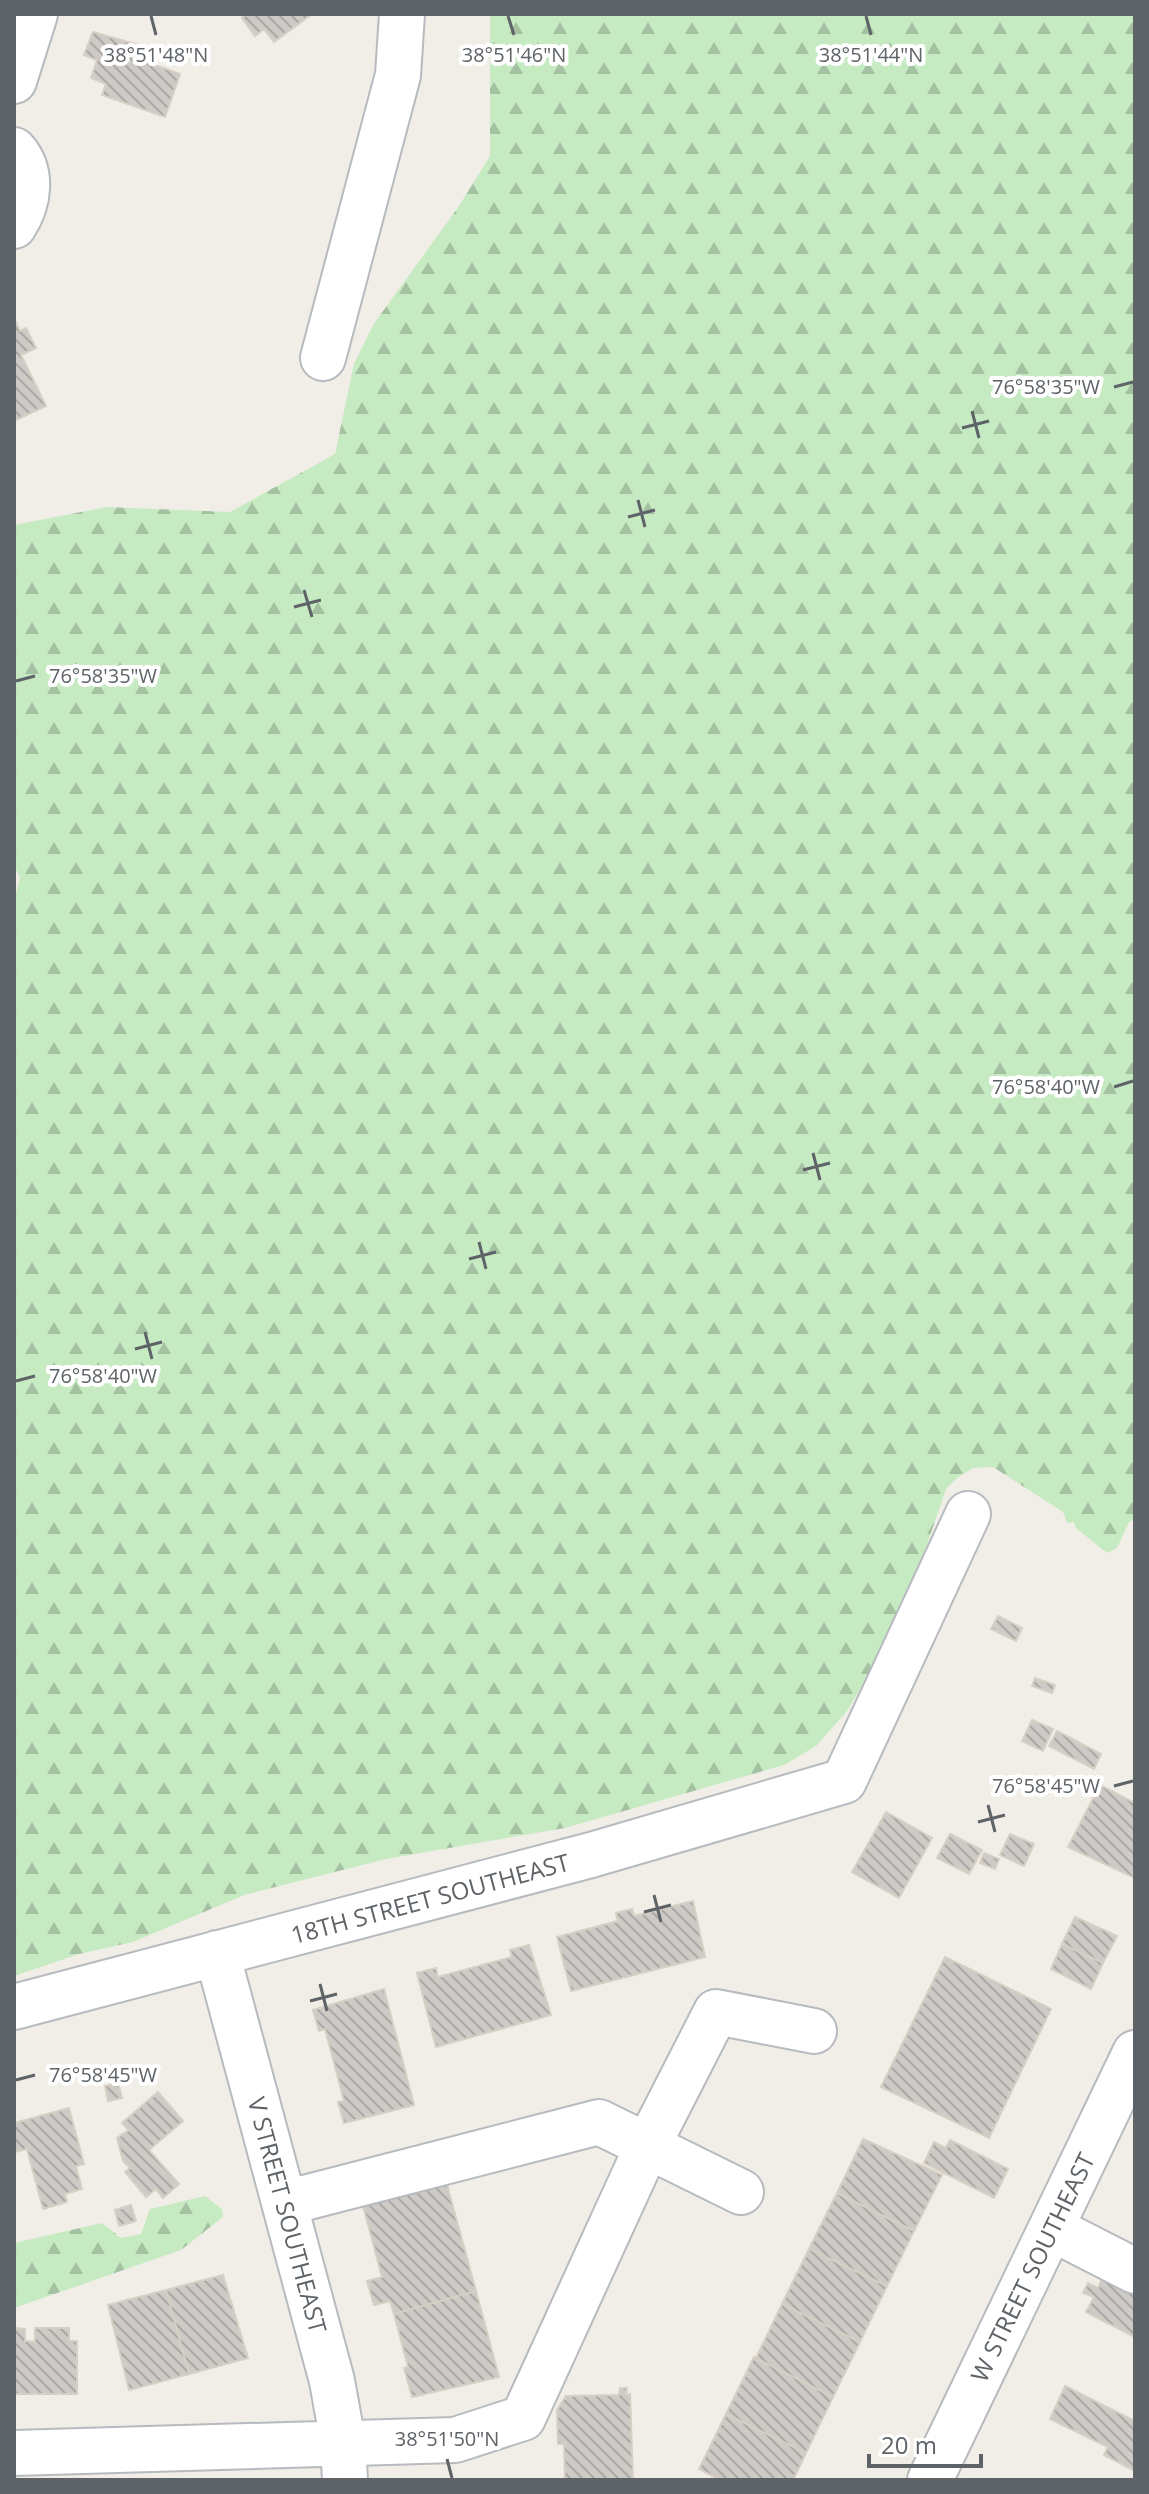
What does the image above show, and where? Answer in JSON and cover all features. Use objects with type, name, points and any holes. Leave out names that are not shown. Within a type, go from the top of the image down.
[{"type":"street","points":[[14,81],[35,14]]},
{"type":"street","points":[[323,358],[398,75],[402,14]]},
{"type":"street","points":[[14,150],[28,181],[25,209],[14,226]]},
{"type":"street","name":"18TH STREET SOUTHEAST","points":[[14,2007],[591,1855],[844,1781],[968,1514]]},
{"type":"street","name":"V STREET SOUTHEAST","points":[[217,1953],[332,2381],[344,2461]]},
{"type":"street","points":[[14,2453],[344,2461],[455,2440],[523,2418],[647,2147],[716,2012],[814,2031]]},
{"type":"street","name":"W STREET SOUTHEAST","points":[[930,2480],[1051,2228],[1120,2125],[1135,2053]]},
{"type":"street","points":[[285,2203],[599,2122],[741,2192]]},
{"type":"street","points":[[1051,2228],[1135,2271]]},
{"type":"green space","points":[[490,14],[1135,14],[1135,1519],[1129,1522],[1117,1548],[1107,1553],[1076,1528],[1074,1522],[1067,1523],[1063,1512],[993,1467],[973,1468],[946,1489],[901,1620],[847,1711],[816,1746],[784,1765],[565,1828],[386,1859],[244,1895],[133,1942],[79,1954],[14,1976],[14,903],[20,877],[14,866],[14,525],[107,507],[230,512],[335,454],[354,364],[373,325],[459,206],[490,156]]},
{"type":"green space","points":[[205,2196],[222,2209],[223,2217],[181,2250],[14,2308],[14,2243],[102,2223],[121,2238],[141,2234],[150,2209]]},
{"type":"building","points":[[247,14],[312,14],[274,42],[264,29],[255,36],[242,18]]},
{"type":"building","points":[[93,32],[149,48],[144,61],[180,74],[165,117],[102,95],[106,84],[91,78],[97,60],[84,55]]},
{"type":"building","points":[[14,318],[20,331],[26,328],[36,348],[21,355],[46,406],[14,421]]},
{"type":"building","points":[[998,1616],[1022,1628],[1016,1641],[991,1629]]},
{"type":"building","points":[[1035,1678],[1055,1685],[1052,1693],[1032,1686]]},
{"type":"building","points":[[1032,1720],[1053,1729],[1043,1751],[1022,1741]]},
{"type":"building","points":[[1057,1731],[1101,1754],[1094,1769],[1049,1746]]},
{"type":"building","points":[[1100,1785],[1135,1803],[1135,1878],[1068,1847]]},
{"type":"building","points":[[886,1812],[932,1838],[899,1898],[852,1872]]},
{"type":"building","points":[[950,1834],[982,1850],[969,1874],[937,1858]]},
{"type":"building","points":[[1010,1834],[1034,1844],[1024,1866],[1000,1855]]},
{"type":"building","points":[[984,1853],[999,1859],[995,1869],[980,1863]]},
{"type":"building","points":[[693,1901],[705,1957],[571,1991],[557,1937],[618,1921],[616,1913],[632,1909],[634,1916]]},
{"type":"building","points":[[1075,1917],[1117,1936],[1103,1963],[1062,1944]]},
{"type":"building","points":[[1062,1944],[1103,1963],[1091,1989],[1051,1969]]},
{"type":"building","points":[[529,1945],[551,2015],[436,2047],[417,1973],[436,1968],[438,1977],[512,1957],[510,1950]]},
{"type":"building","points":[[945,1957],[1051,2009],[989,2138],[881,2087]]},
{"type":"building","points":[[384,1989],[414,2105],[344,2123],[338,2102],[344,2101],[325,2029],[319,2031],[313,2010]]},
{"type":"building","points":[[118,2083],[122,2098],[108,2101],[105,2086]]},
{"type":"building","points":[[158,2092],[183,2121],[149,2150],[179,2184],[163,2198],[156,2189],[146,2197],[125,2172],[130,2168],[123,2161],[117,2138],[129,2130],[122,2123]]},
{"type":"building","points":[[69,2108],[84,2164],[76,2166],[82,2189],[65,2194],[67,2202],[43,2209],[27,2149],[15,2152],[14,2123]]},
{"type":"building","points":[[863,2139],[942,2175],[914,2231],[837,2193]]},
{"type":"building","points":[[950,2140],[1008,2169],[994,2198],[924,2163],[934,2142],[946,2148]]},
{"type":"building","points":[[446,2181],[476,2291],[394,2314],[390,2301],[374,2305],[367,2281],[382,2277],[362,2202]]},
{"type":"building","points":[[837,2193],[914,2231],[887,2286],[809,2249]]},
{"type":"building","points":[[131,2205],[136,2221],[119,2226],[115,2210]]},
{"type":"building","points":[[809,2249],[887,2286],[860,2342],[782,2304]]},
{"type":"building","points":[[1105,2272],[1135,2281],[1135,2337],[1086,2312],[1094,2297],[1083,2293],[1088,2283],[1098,2288]]},
{"type":"building","points":[[223,2275],[248,2358],[189,2374],[166,2290]]},
{"type":"building","points":[[166,2290],[189,2374],[129,2390],[108,2305]]},
{"type":"building","points":[[476,2291],[499,2377],[412,2397],[404,2368],[408,2367],[394,2314]]},
{"type":"building","points":[[782,2304],[860,2342],[833,2397],[756,2358]]},
{"type":"building","points":[[14,2328],[25,2329],[25,2341],[35,2342],[35,2328],[69,2328],[69,2341],[77,2341],[77,2394],[14,2394]]},
{"type":"building","points":[[754,2357],[833,2397],[806,2453],[726,2414]]},
{"type":"building","points":[[1065,2386],[1135,2421],[1135,2471],[1104,2455],[1108,2447],[1050,2419]]},
{"type":"building","points":[[620,2388],[627,2388],[626,2395],[630,2394],[633,2480],[565,2480],[564,2444],[558,2444],[557,2410],[566,2396],[619,2395]]},
{"type":"building","points":[[726,2414],[806,2453],[793,2480],[720,2480],[699,2469]]}]
